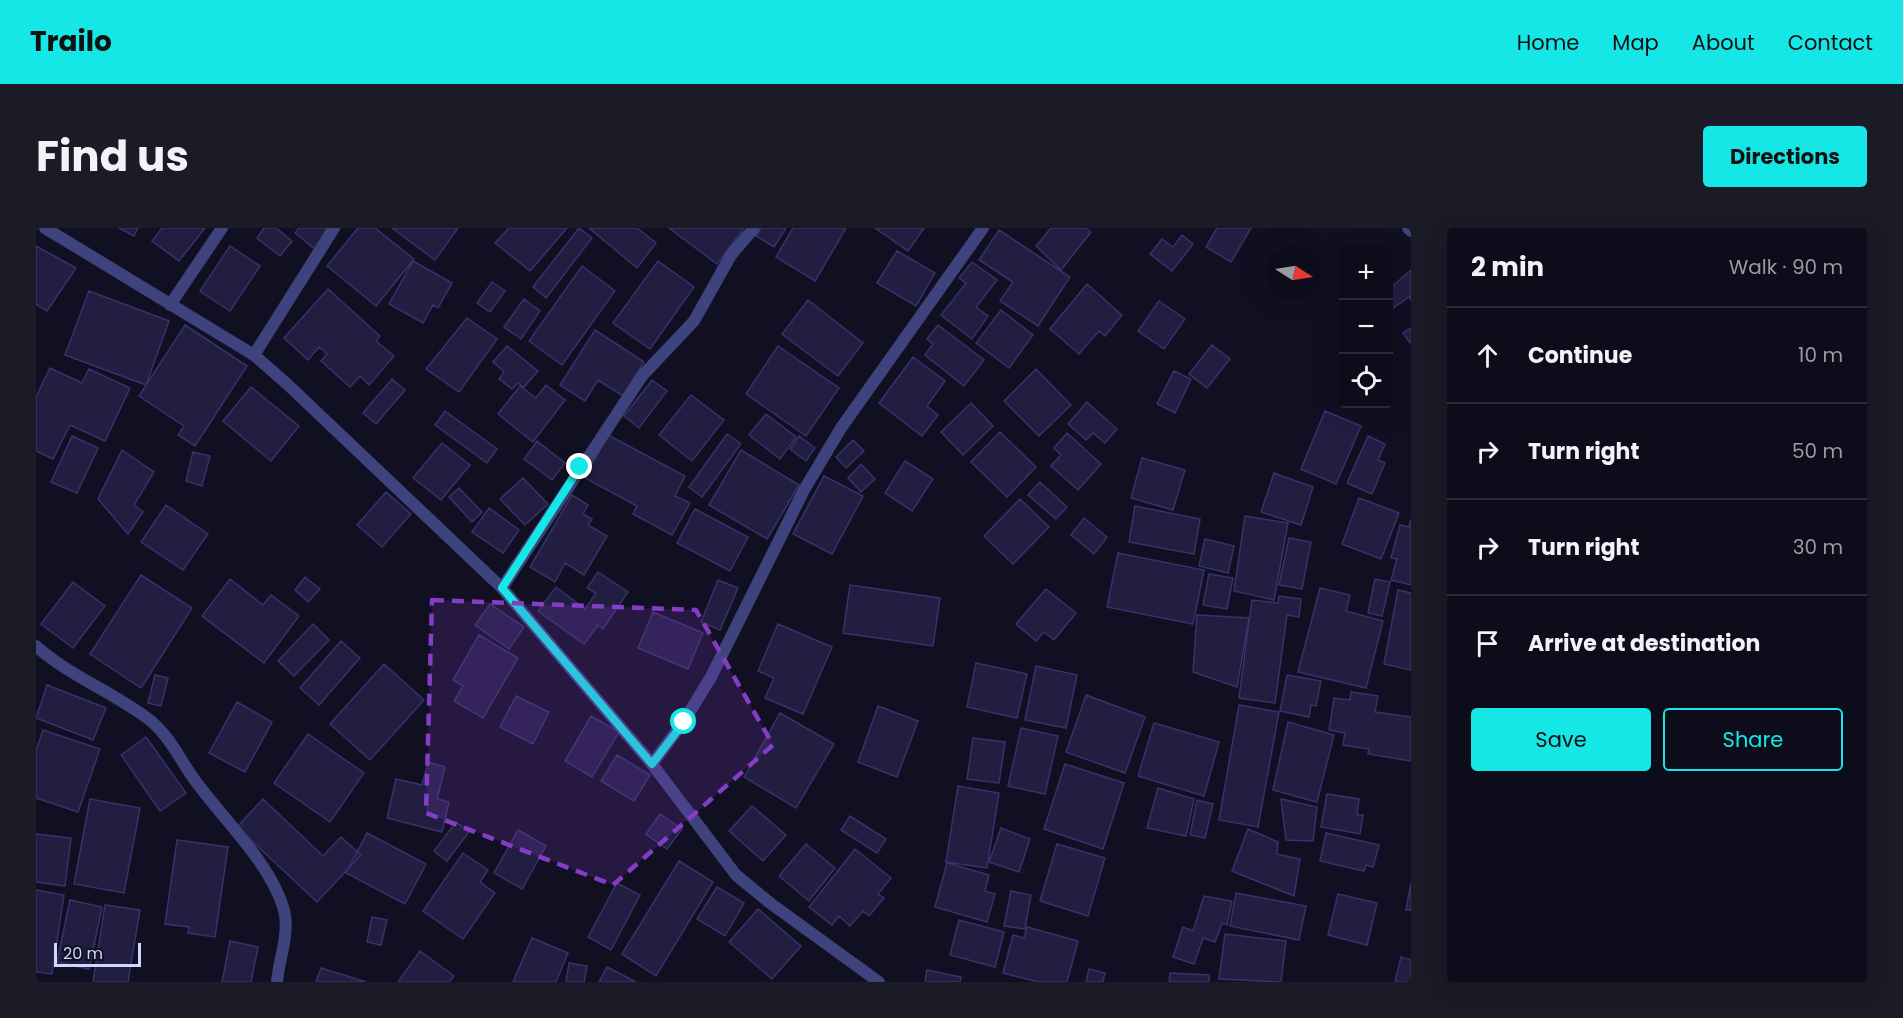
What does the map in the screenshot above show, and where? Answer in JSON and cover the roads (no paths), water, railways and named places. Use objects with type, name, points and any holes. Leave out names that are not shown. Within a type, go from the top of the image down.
[{"type":"street","points":[[45,228],[254,355],[322,416],[502,588],[652,764],[736,875],[770,903],[879,982]]},
{"type":"street","points":[[170,305],[222,228]]},
{"type":"street","points":[[254,355],[334,228]]},
{"type":"street","points":[[502,588],[642,376],[694,321],[731,255],[754,228]]},
{"type":"street","points":[[652,764],[684,722],[711,677],[804,490],[842,428],[983,228]]},
{"type":"street","points":[[36,646],[52,661],[123,700],[149,719],[170,741],[193,778],[251,849],[284,909],[286,928],[278,982]]}]
